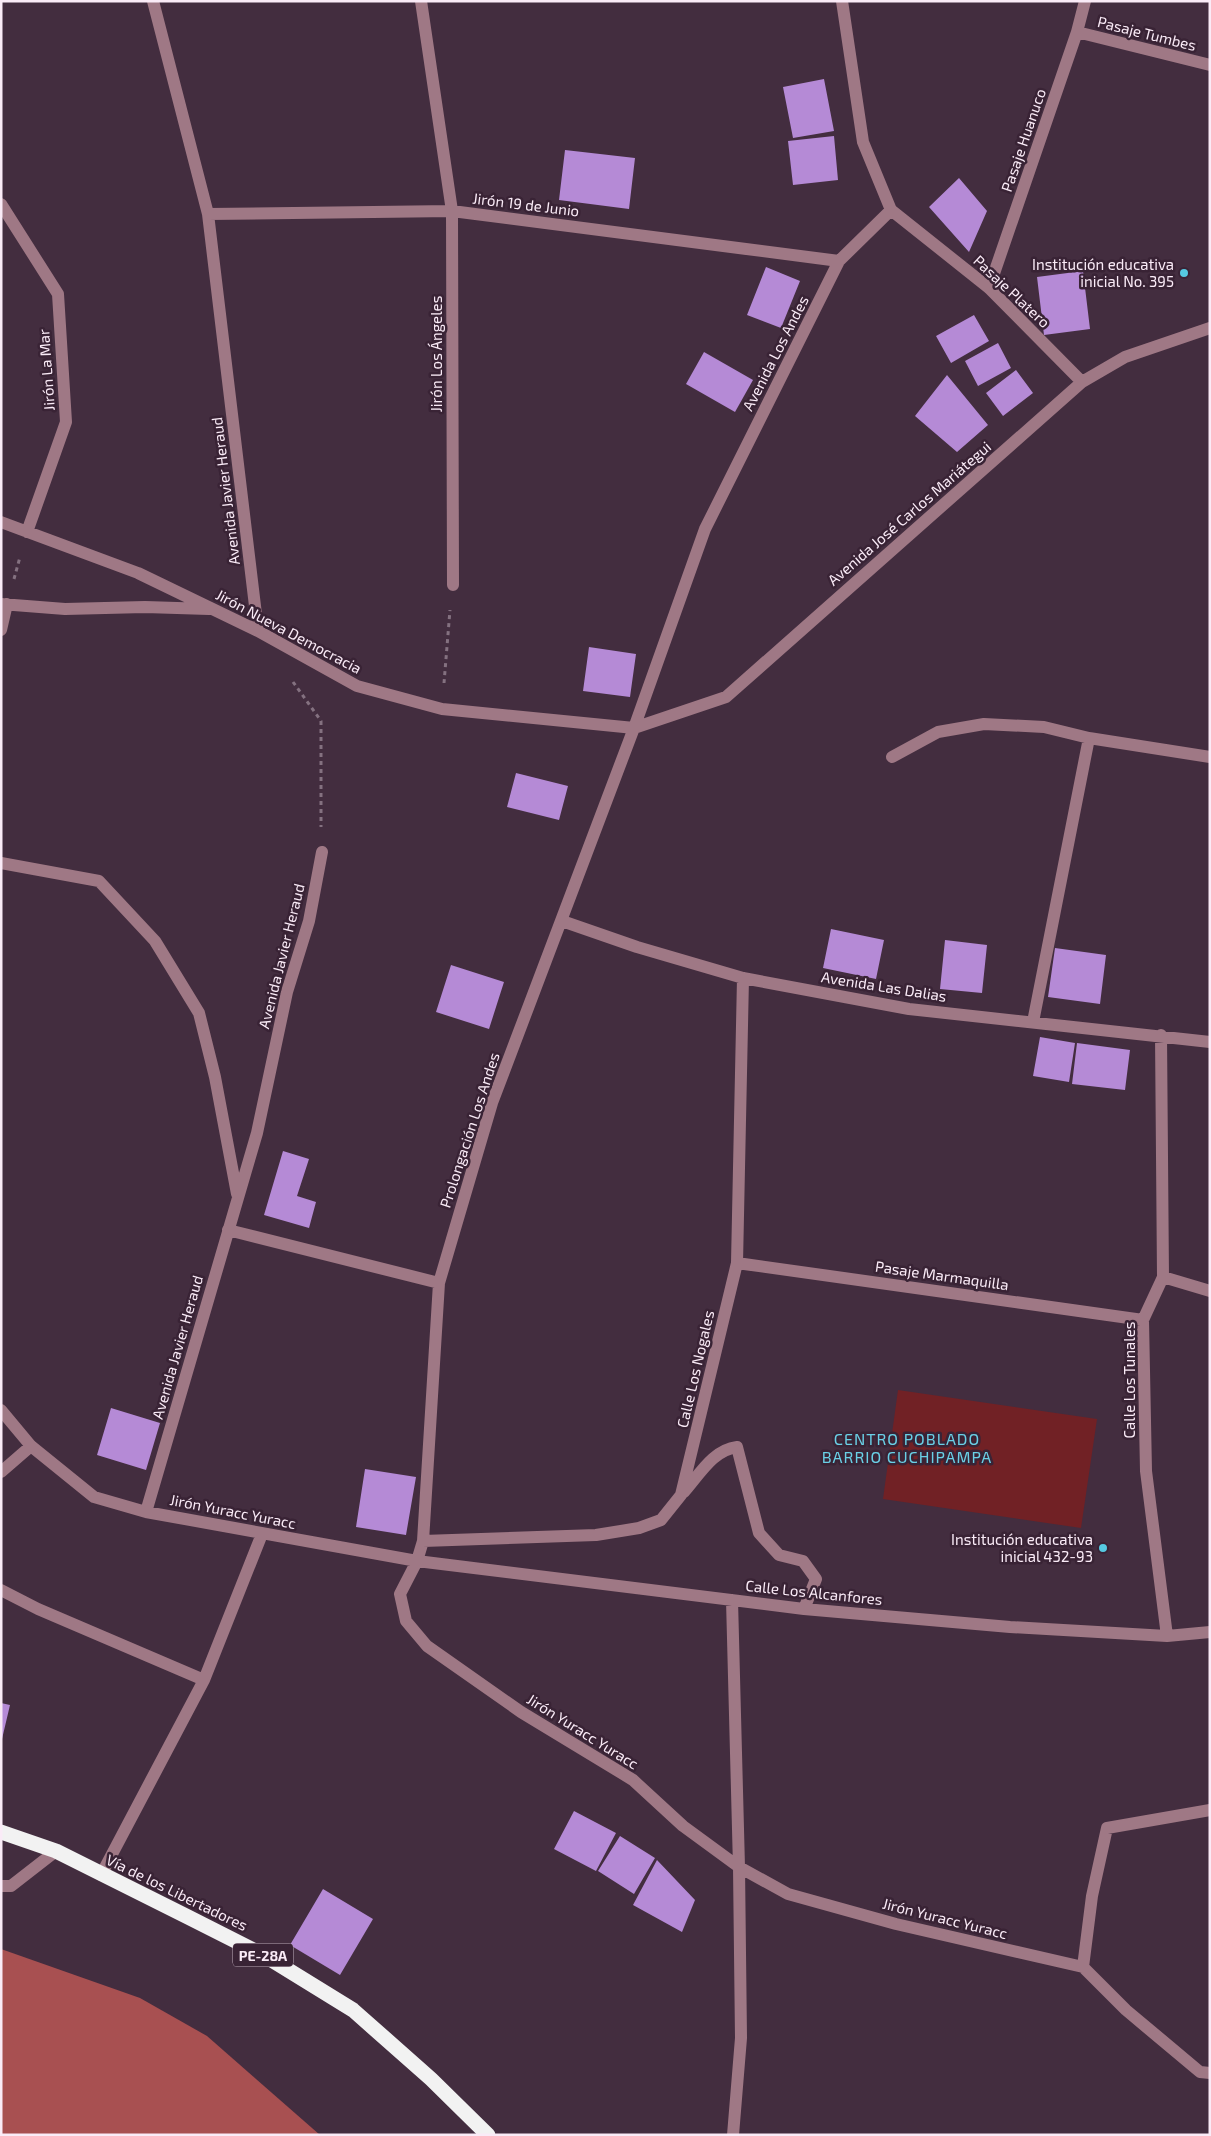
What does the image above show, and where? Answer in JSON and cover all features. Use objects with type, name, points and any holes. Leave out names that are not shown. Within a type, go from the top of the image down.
[{"type":"highway","name":"Vía de los Libertadores","points":[[1,1832],[56,1851],[267,1957],[353,2010],[431,2079],[488,2135]]},
{"type":"street","name":"Avenida Javier Heraud","points":[[153,1],[208,214],[258,631]]},
{"type":"street","name":"Jirón Los Ángeles","points":[[421,1],[452,211],[453,585]]},
{"type":"street","points":[[842,1],[863,142],[891,210]]},
{"type":"street","name":"Pasaje Huanuco","points":[[989,288],[1077,32],[1085,1]]},
{"type":"street","name":"Pasaje Tumbes","points":[[1077,32],[1210,65]]},
{"type":"street","name":"Jirón La Mar","points":[[1,204],[58,294],[66,422],[27,532]]},
{"type":"street","name":"Avenida Los Andes","points":[[634,728],[705,529],[839,261],[891,210]]},
{"type":"street","name":"Pasaje Platero","points":[[891,210],[989,288],[1082,382]]},
{"type":"street","name":"Jirón 19 de Junio","points":[[208,214],[452,211],[839,261]]},
{"type":"street","name":"Avenida José Carlos Mariátegui","points":[[634,728],[726,697],[1082,382],[1124,358],[1210,328]]},
{"type":"street","name":"Jirón Nueva Democracia","points":[[1,522],[138,573],[258,631],[357,686],[442,709],[634,728]]},
{"type":"street","points":[[1,630],[4,604],[65,609],[145,607],[213,609]]},
{"type":"street","points":[[892,757],[938,732],[984,724],[1044,727],[1089,738],[1210,757]]},
{"type":"street","name":"Prolongación Los Andes","points":[[417,1561],[423,1540],[439,1283],[492,1103],[634,728]]},
{"type":"street","points":[[1033,1022],[1089,738]]},
{"type":"street","name":"Avenida Javier Heraud","points":[[146,1512],[257,1134],[287,992],[309,921],[322,852]]},
{"type":"street","points":[[1,863],[99,881],[155,940],[199,1013],[215,1077],[238,1196]]},
{"type":"street","name":"Avenida Las Dalias","points":[[562,921],[637,947],[743,978],[909,1009],[1160,1035],[1210,1042]]},
{"type":"street","name":"Calle Los Nogales","points":[[423,1540],[596,1535],[639,1528],[661,1520],[681,1495],[737,1263],[743,978]]},
{"type":"street","name":"Calle Los Tunales","points":[[1160,1035],[1163,1277],[1142,1320],[1146,1471],[1168,1636]]},
{"type":"street","points":[[228,1230],[439,1283]]},
{"type":"street","name":"Pasaje Marmaquilla","points":[[737,1263],[1142,1320]]},
{"type":"street","points":[[1163,1277],[1210,1290]]},
{"type":"street","name":"Jirón Yuracc Yuracc","points":[[1,1410],[31,1446],[94,1497],[146,1512],[417,1561],[400,1594],[406,1622],[427,1646],[521,1712],[632,1780],[683,1826],[739,1867],[788,1894],[915,1928],[1082,1967]]},
{"type":"street","points":[[1,1472],[31,1446]]},
{"type":"street","points":[[681,1495],[717,1453],[726,1448],[737,1447],[759,1533],[779,1556],[803,1562],[816,1579],[804,1609]]},
{"type":"street","points":[[101,1875],[204,1680],[262,1534]]},
{"type":"street","name":"Calle Los Alcanfores","points":[[417,1561],[804,1609],[1010,1627],[1168,1636],[1210,1632]]},
{"type":"street","points":[[1,1590],[38,1609],[204,1680]]},
{"type":"street","points":[[732,1600],[739,1867],[740,2038],[733,2135]]},
{"type":"street","points":[[1210,1810],[1107,1828],[1092,1896],[1082,1967],[1126,2010],[1200,2072],[1210,2073]]},
{"type":"street","points":[[1,1886],[11,1886],[56,1851]]},
{"type":"path","points":[[4,604],[27,532]]},
{"type":"path","points":[[442,709],[453,585]]},
{"type":"path","points":[[292,680],[321,721],[322,852]]},
{"type":"shaded area","points":[[898,1390],[1097,1419],[1081,1528],[883,1499]]},
{"type":"shaded area","points":[[1,1949],[140,1998],[207,2036],[320,2135],[1,2135]]},
{"type":"building","points":[[824,79],[834,131],[793,138],[783,87]]},
{"type":"building","points":[[834,136],[838,180],[793,185],[788,141]]},
{"type":"building","points":[[565,150],[635,158],[629,209],[559,200]]},
{"type":"building","points":[[959,178],[987,211],[969,252],[929,207]]},
{"type":"building","points":[[766,267],[800,281],[781,328],[747,315]]},
{"type":"building","points":[[1083,271],[1090,329],[1044,335],[1037,277]]},
{"type":"building","points":[[974,315],[989,341],[951,363],[936,336]]},
{"type":"building","points":[[998,343],[1011,368],[978,386],[965,361]]},
{"type":"building","points":[[704,352],[753,380],[735,412],[686,384]]},
{"type":"building","points":[[1016,370],[1033,393],[1003,416],[986,393]]},
{"type":"building","points":[[947,375],[988,425],[957,452],[915,416]]},
{"type":"building","points":[[589,647],[636,654],[630,697],[583,691]]},
{"type":"building","points":[[516,773],[568,786],[559,820],[507,807]]},
{"type":"building","points":[[831,929],[884,940],[876,979],[823,968]]},
{"type":"building","points":[[945,940],[987,945],[982,993],[940,989]]},
{"type":"building","points":[[1055,948],[1106,955],[1100,1004],[1048,997]]},
{"type":"building","points":[[451,965],[504,982],[489,1029],[436,1012]]},
{"type":"building","points":[[1040,1037],[1075,1043],[1069,1082],[1033,1076]]},
{"type":"building","points":[[1077,1043],[1130,1050],[1125,1090],[1072,1084]]},
{"type":"building","points":[[283,1151],[309,1159],[297,1196],[316,1202],[309,1228],[264,1215]]},
{"type":"building","points":[[111,1408],[160,1423],[146,1470],[97,1455]]},
{"type":"building","points":[[365,1469],[416,1477],[406,1535],[356,1527]]},
{"type":"building","points":[[1,1703],[10,1705],[2,1739],[1,1739]]},
{"type":"building","points":[[574,1811],[616,1833],[596,1871],[554,1849]]},
{"type":"building","points":[[620,1836],[655,1858],[634,1894],[598,1871]]},
{"type":"building","points":[[657,1860],[695,1900],[682,1932],[633,1905]]},
{"type":"building","points":[[323,1889],[373,1919],[340,1975],[290,1945]]},
{"type":"place","name":"Institución educativa inicial No. 395","points":[[1184,273]]},
{"type":"place","name":"Institución educativa inicial 432-93","points":[[1103,1548]]},
{"type":"district","name":"CENTRO POBLADO BARRIO CUCHIPAMPA","points":[[907,1447]]}]
